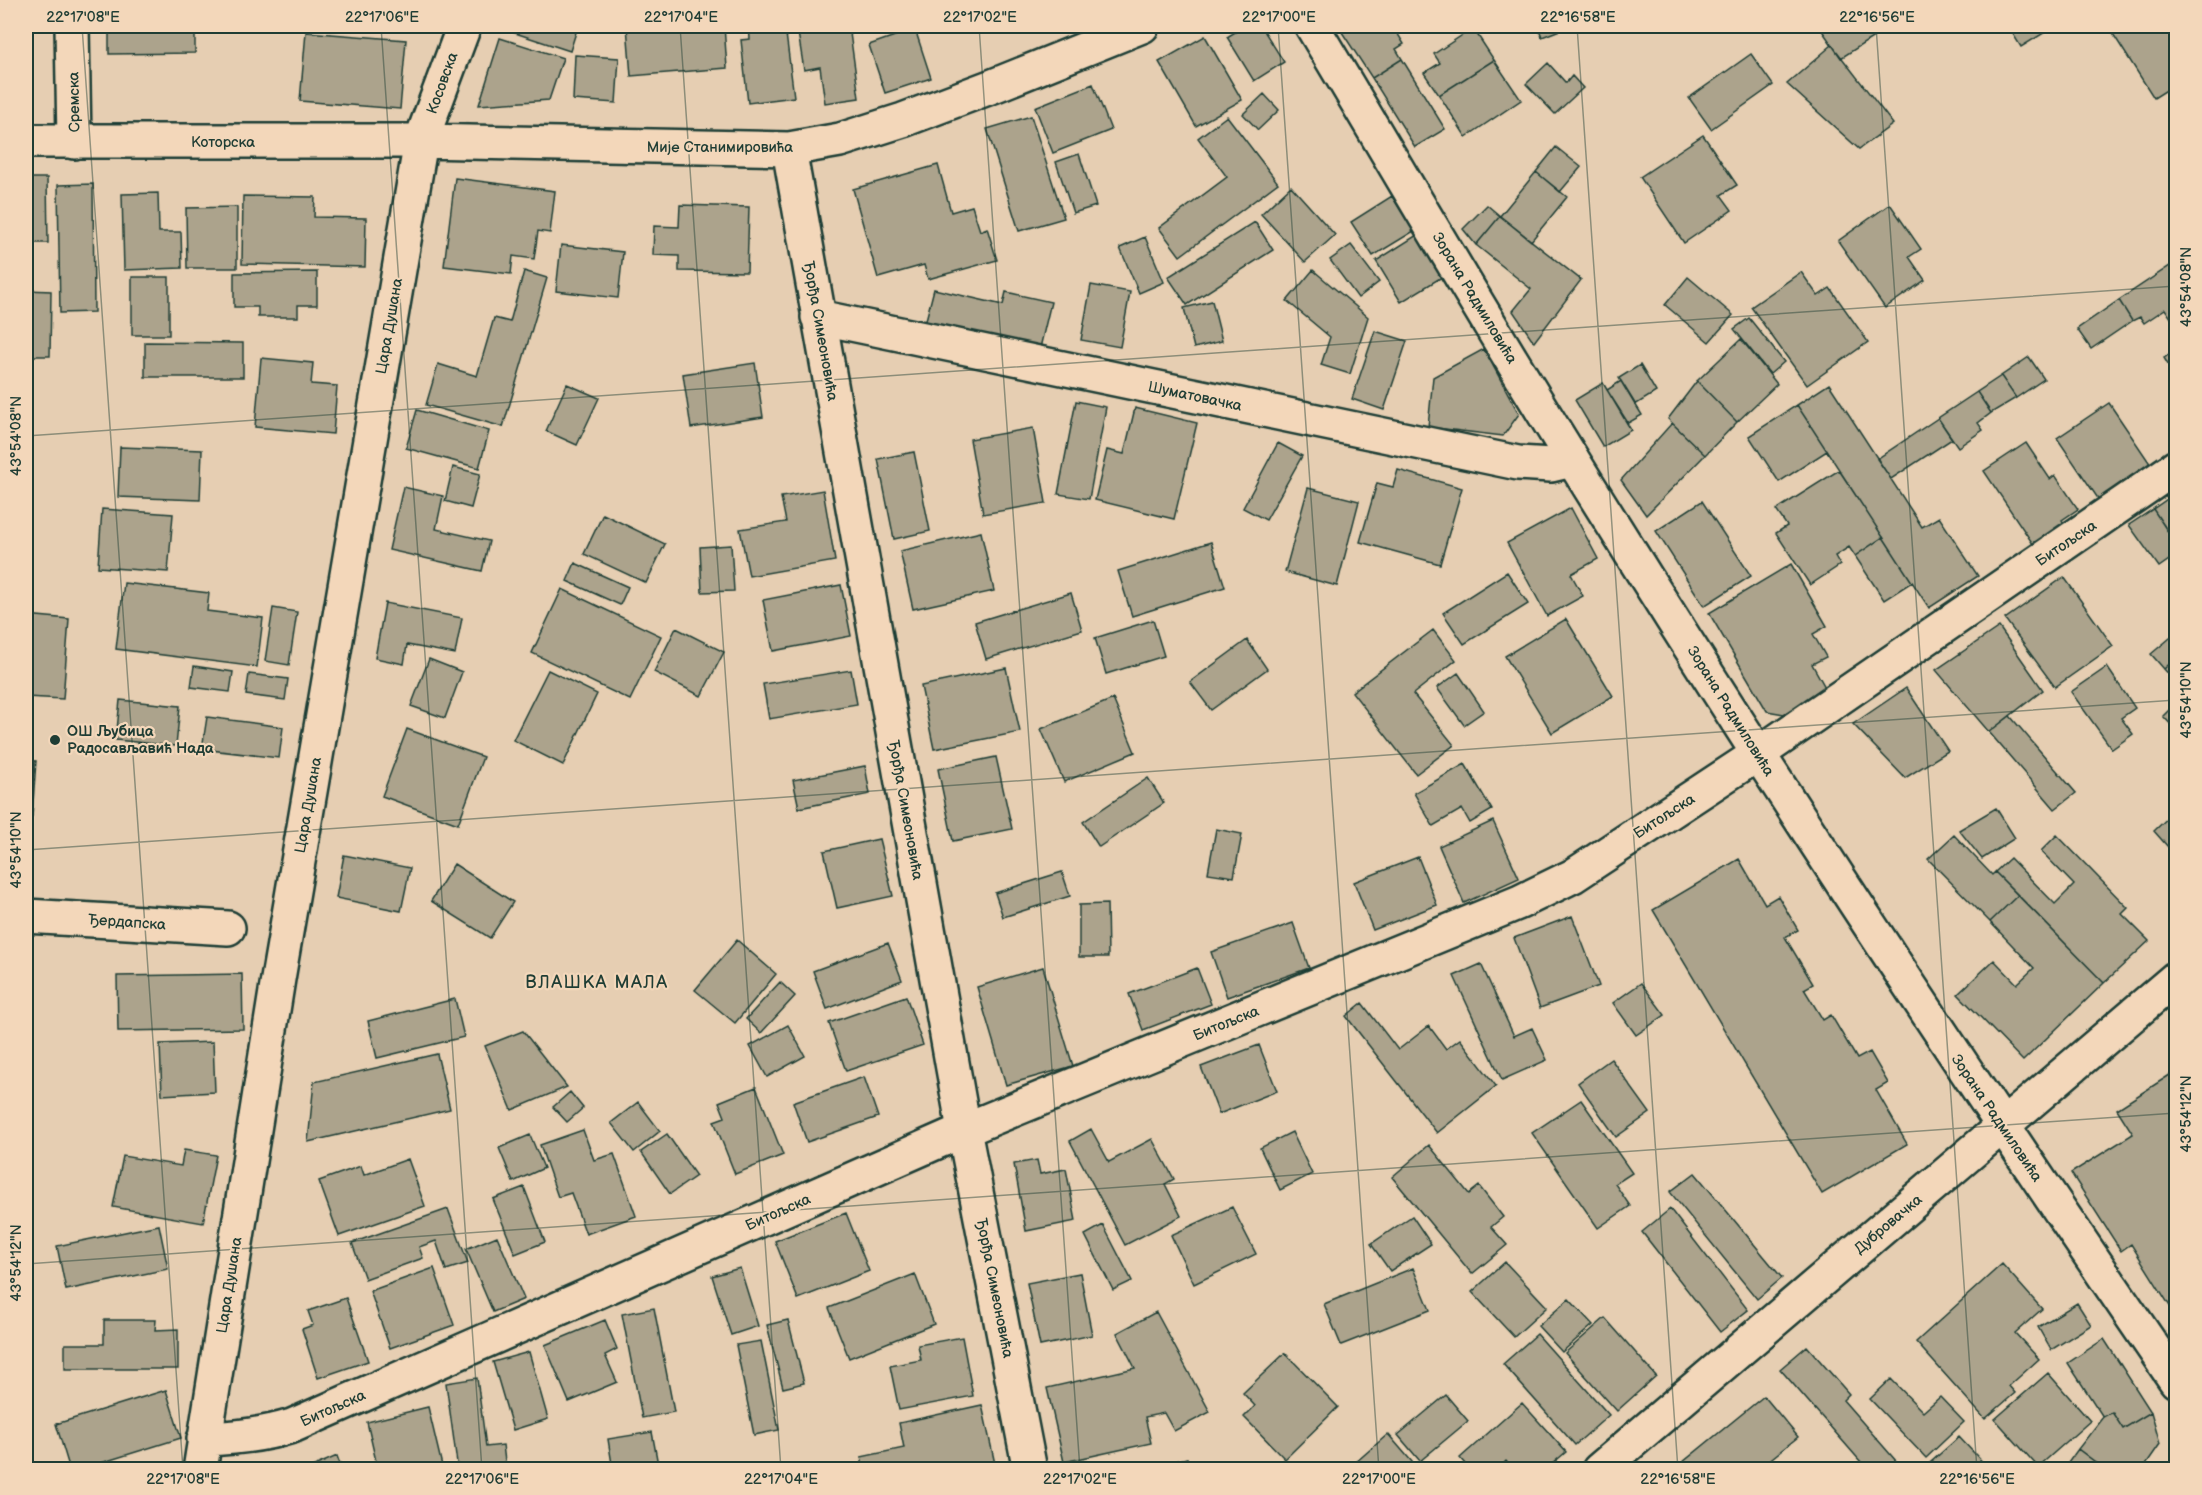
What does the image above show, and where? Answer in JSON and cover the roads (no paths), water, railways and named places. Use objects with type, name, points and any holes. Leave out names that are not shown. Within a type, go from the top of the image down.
[{"type":"street","name":"Сремска","points":[[72,26],[74,142]]},
{"type":"street","name":"Косовска","points":[[421,141],[464,26]]},
{"type":"street","name":"Мије Станимировића","points":[[421,141],[789,149],[840,140],[903,120],[1142,26]]},
{"type":"street","name":"Зорана Радмиловића","points":[[1312,26],[1572,460],[1758,754],[2002,1127],[2176,1381]]},
{"type":"street","name":"Которска","points":[[26,141],[421,141]]},
{"type":"street","name":"Цара Душана","points":[[202,1454],[278,979],[421,141]]},
{"type":"street","name":"Ђорђа Симеоновића","points":[[789,149],[964,1130],[1030,1470]]},
{"type":"street","name":"Шуматовачка","points":[[818,317],[1518,463],[1551,465],[1572,460]]},
{"type":"street","name":"Битољска","points":[[202,1454],[238,1438],[292,1426],[964,1130],[1520,902],[1573,876],[1758,754],[2176,467]]},
{"type":"street","name":"Ђердапска","points":[[26,916],[228,928]]},
{"type":"street","name":"Дубровачка","points":[[1599,1470],[2176,978]]},
{"type":"place","name":"ОШ Љубица Радосављавић Нада","points":[[55,740]]},
{"type":"district","name":"ВЛАШКА МАЛА","points":[[597,982]]}]
